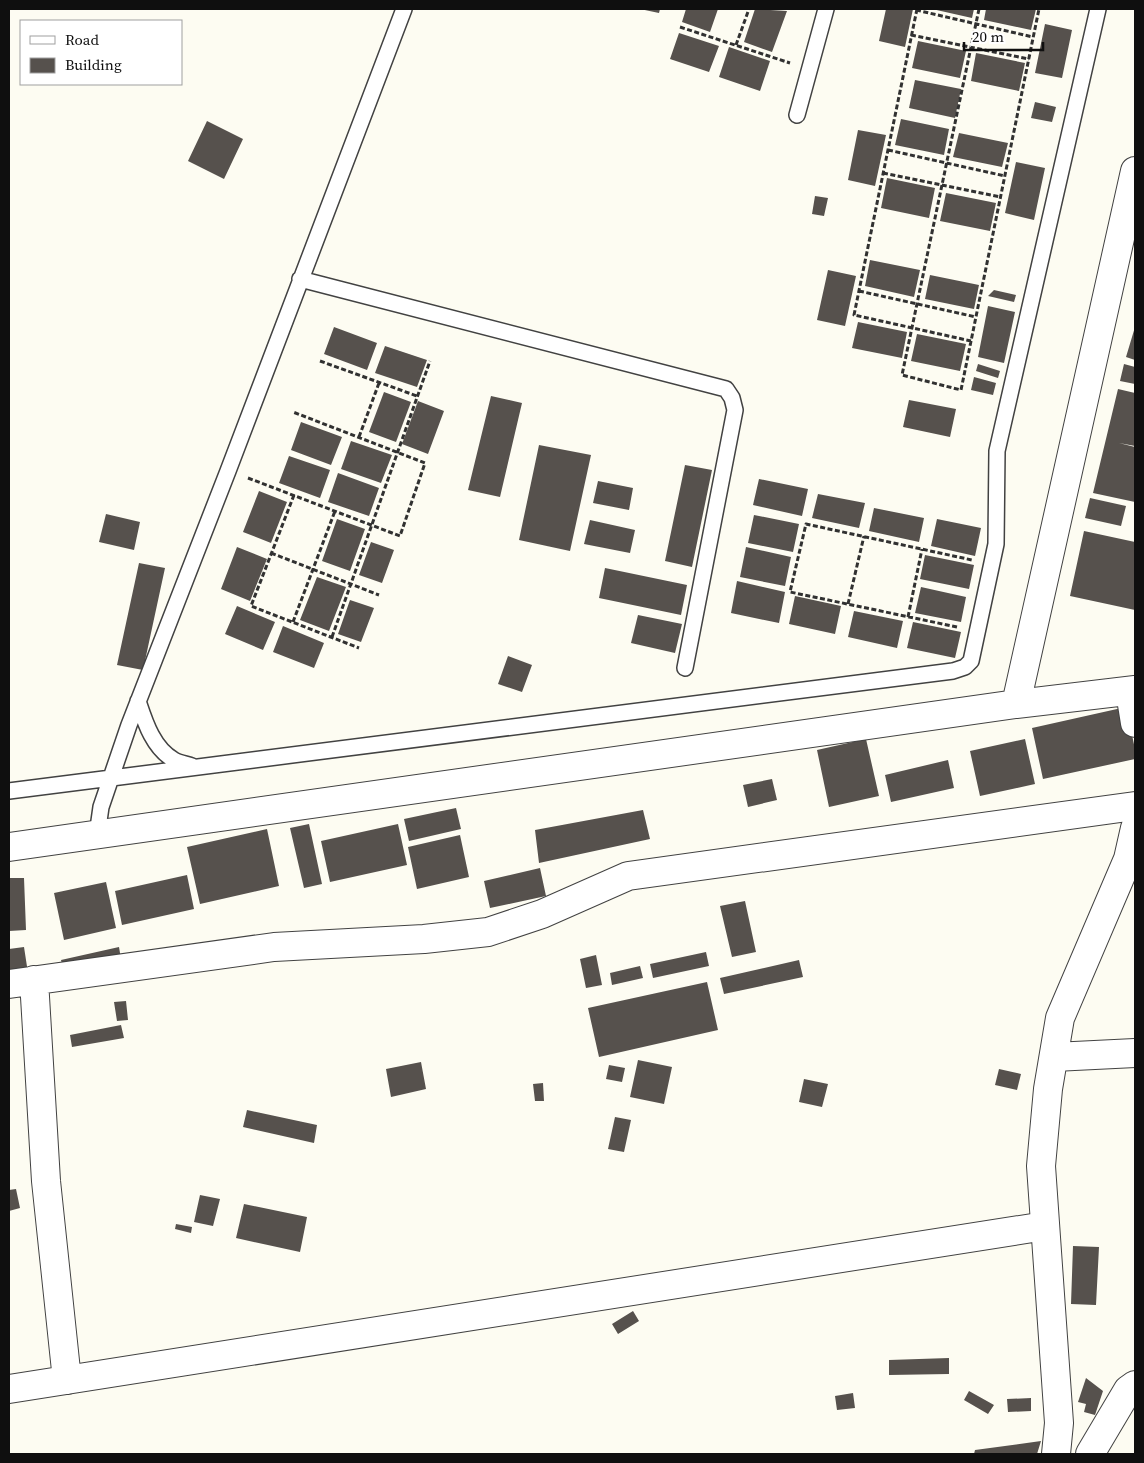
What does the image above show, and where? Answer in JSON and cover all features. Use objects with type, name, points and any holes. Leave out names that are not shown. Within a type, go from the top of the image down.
[{"type":"street","points":[[1016,704],[1135,171]]},
{"type":"street","points":[[9,847],[1016,704],[1132,691],[1135,723]]},
{"type":"street","points":[[67,1380],[46,1181],[21,982],[274,947],[424,939],[488,932],[542,914],[628,876],[1135,806]]},
{"type":"street","points":[[1056,1454],[1059,1423],[1041,1166],[1048,1089],[1060,1018],[1128,859],[1135,828]]},
{"type":"street","points":[[1054,1057],[1135,1053]]},
{"type":"street","points":[[9,1389],[1046,1226]]},
{"type":"street","points":[[1090,1454],[1128,1390],[1135,1385]]},
{"type":"lane","points":[[97,835],[101,807],[138,701],[404,9]]},
{"type":"lane","points":[[797,115],[826,9]]},
{"type":"lane","points":[[10,790],[953,671],[965,667],[971,661],[996,544],[997,451],[1098,9]]},
{"type":"lane","points":[[300,279],[710,384],[726,390],[732,398],[735,410],[685,668]]},
{"type":"lane","points":[[710,384],[718,380],[722,373]]},
{"type":"lane","points":[[138,701],[146,725],[159,747],[174,761],[196,767]]},
{"type":"path","points":[[736,45],[749,9]]},
{"type":"path","points":[[979,9],[902,375],[961,390],[1039,9]]},
{"type":"path","points":[[971,341],[854,315],[916,10],[1034,37]]},
{"type":"path","points":[[680,27],[809,69]]},
{"type":"path","points":[[911,35],[1029,59]]},
{"type":"path","points":[[888,150],[1005,176]]},
{"type":"path","points":[[883,173],[1000,198]]},
{"type":"path","points":[[859,291],[976,317]]},
{"type":"path","points":[[332,637],[430,360]]},
{"type":"path","points":[[320,361],[417,396]]},
{"type":"path","points":[[359,437],[379,382]]},
{"type":"path","points":[[228,471],[400,536],[425,462],[293,412]]},
{"type":"path","points":[[294,495],[251,606],[359,648]]},
{"type":"path","points":[[293,622],[335,511]]},
{"type":"path","points":[[977,631],[790,592],[806,524],[992,565]]},
{"type":"path","points":[[848,604],[864,536]]},
{"type":"path","points":[[908,616],[922,549]]},
{"type":"path","points":[[271,553],[379,595]]},
{"type":"building","points":[[640,9],[660,9],[659,13]]},
{"type":"building","points":[[686,9],[718,9],[710,32],[682,22]]},
{"type":"building","points":[[755,9],[787,11],[772,52],[744,42]]},
{"type":"building","points":[[886,9],[913,9],[905,47],[879,41]]},
{"type":"building","points":[[932,9],[974,9],[972,18]]},
{"type":"building","points":[[986,9],[1036,9],[1031,30],[984,20]]},
{"type":"building","points":[[1045,24],[1072,30],[1062,78],[1035,73]]},
{"type":"building","points":[[679,33],[719,46],[709,72],[670,59]]},
{"type":"building","points":[[918,41],[966,51],[960,78],[912,68]]},
{"type":"building","points":[[729,47],[770,61],[760,91],[719,77]]},
{"type":"building","points":[[976,53],[1025,63],[1019,91],[971,81]]},
{"type":"building","points":[[915,80],[961,89],[955,118],[909,108]]},
{"type":"building","points":[[1035,102],[1056,107],[1052,122],[1031,118]]},
{"type":"building","points":[[901,119],[949,129],[944,155],[895,145]]},
{"type":"building","points":[[207,121],[243,139],[224,179],[188,161]]},
{"type":"building","points":[[858,130],[886,135],[875,186],[848,180]]},
{"type":"building","points":[[959,133],[1008,143],[1002,167],[953,157]]},
{"type":"building","points":[[1016,162],[1045,168],[1034,220],[1005,213]]},
{"type":"building","points":[[887,178],[935,188],[929,218],[881,208]]},
{"type":"building","points":[[946,193],[996,203],[990,231],[940,221]]},
{"type":"building","points":[[815,196],[828,198],[824,216],[812,214]]},
{"type":"building","points":[[870,260],[920,270],[914,297],[865,286]]},
{"type":"building","points":[[828,270],[856,276],[845,326],[817,320]]},
{"type":"building","points":[[930,275],[979,285],[974,309],[925,299]]},
{"type":"building","points":[[994,290],[1016,295],[1014,302],[988,296]]},
{"type":"building","points":[[988,306],[1015,312],[1004,363],[978,357]]},
{"type":"building","points":[[858,322],[907,332],[902,358],[852,348]]},
{"type":"building","points":[[334,327],[377,343],[367,370],[324,354]]},
{"type":"building","points":[[1135,327],[1135,360],[1126,357]]},
{"type":"building","points":[[917,334],[966,344],[960,371],[911,361]]},
{"type":"building","points":[[385,346],[427,360],[417,387],[375,373]]},
{"type":"building","points":[[978,364],[1000,371],[998,378],[976,371]]},
{"type":"building","points":[[1124,364],[1135,367],[1135,384],[1120,381]]},
{"type":"building","points":[[974,377],[996,383],[993,395],[971,390]]},
{"type":"building","points":[[1118,389],[1135,393],[1135,446],[1119,443],[1135,447],[1135,502],[1093,493]]},
{"type":"building","points":[[384,392],[411,402],[396,442],[369,432]]},
{"type":"building","points":[[491,396],[522,403],[500,497],[468,490]]},
{"type":"building","points":[[909,400],[956,409],[950,437],[903,427]]},
{"type":"building","points":[[418,401],[444,411],[428,454],[402,444]]},
{"type":"building","points":[[301,422],[342,437],[331,465],[291,450]]},
{"type":"building","points":[[351,441],[392,455],[381,483],[341,469]]},
{"type":"building","points":[[539,445],[591,455],[570,551],[519,540]]},
{"type":"building","points":[[289,456],[330,470],[320,498],[279,483]]},
{"type":"building","points":[[685,465],[712,470],[692,567],[665,561]]},
{"type":"building","points":[[338,473],[379,488],[369,516],[328,502]]},
{"type":"building","points":[[759,479],[808,489],[802,516],[753,505]]},
{"type":"building","points":[[598,481],[633,488],[629,510],[593,503]]},
{"type":"building","points":[[259,491],[287,502],[271,543],[243,532]]},
{"type":"building","points":[[818,494],[865,503],[859,528],[812,518]]},
{"type":"building","points":[[1090,498],[1126,506],[1121,526],[1085,518]]},
{"type":"building","points":[[874,508],[924,518],[919,542],[869,531]]},
{"type":"building","points":[[106,514],[140,522],[134,550],[99,542]]},
{"type":"building","points":[[754,515],[799,524],[793,552],[748,543]]},
{"type":"building","points":[[337,519],[365,529],[350,571],[322,561]]},
{"type":"building","points":[[937,519],[981,528],[975,556],[931,546]]},
{"type":"building","points":[[590,520],[635,530],[630,553],[584,544]]},
{"type":"building","points":[[1084,531],[1135,542],[1135,610],[1070,596]]},
{"type":"building","points":[[371,542],[394,550],[382,583],[359,575]]},
{"type":"building","points":[[237,547],[267,559],[250,601],[221,589]]},
{"type":"building","points":[[746,547],[791,557],[785,586],[740,577]]},
{"type":"building","points":[[925,555],[974,565],[969,589],[920,579]]},
{"type":"building","points":[[139,563],[165,568],[143,670],[117,665]]},
{"type":"building","points":[[605,568],[687,585],[681,615],[599,598]]},
{"type":"building","points":[[317,577],[346,587],[329,631],[300,620]]},
{"type":"building","points":[[737,581],[785,592],[779,623],[731,613]]},
{"type":"building","points":[[921,587],[966,597],[961,622],[915,613]]},
{"type":"building","points":[[795,596],[841,606],[835,634],[789,624]]},
{"type":"building","points":[[350,600],[374,608],[361,642],[338,634]]},
{"type":"building","points":[[237,606],[275,622],[263,650],[225,634]]},
{"type":"building","points":[[854,611],[903,621],[897,648],[848,637]]},
{"type":"building","points":[[638,615],[682,624],[675,653],[631,643]]},
{"type":"building","points":[[913,622],[961,632],[955,658],[907,648]]},
{"type":"building","points":[[283,626],[324,643],[314,668],[273,652]]},
{"type":"building","points":[[508,656],[532,665],[522,692],[498,684]]},
{"type":"building","points":[[1126,707],[1135,749],[1135,759],[1043,779],[1032,728]]},
{"type":"building","points":[[866,739],[879,796],[829,807],[817,750]]},
{"type":"building","points":[[1025,739],[1035,784],[980,796],[970,751]]},
{"type":"building","points":[[948,760],[954,788],[891,802],[885,775]]},
{"type":"building","points":[[772,779],[777,800],[748,807],[743,785]]},
{"type":"building","points":[[456,808],[461,829],[409,841],[404,819]]},
{"type":"building","points":[[643,810],[650,839],[539,863],[535,830]]},
{"type":"building","points":[[309,824],[322,884],[304,888],[290,828]]},
{"type":"building","points":[[398,824],[407,865],[330,882],[321,841]]},
{"type":"building","points":[[267,829],[279,886],[200,904],[187,847]]},
{"type":"building","points":[[460,835],[469,877],[417,889],[408,847]]},
{"type":"building","points":[[540,868],[546,896],[490,908],[484,881]]},
{"type":"building","points":[[187,875],[194,909],[122,925],[115,891]]},
{"type":"building","points":[[9,878],[24,878],[26,930],[9,931]]},
{"type":"building","points":[[106,882],[116,928],[64,940],[54,893]]},
{"type":"building","points":[[745,901],[756,952],[732,957],[720,906]]},
{"type":"building","points":[[24,947],[28,973],[9,976],[9,949]]},
{"type":"building","points":[[119,947],[121,959],[64,972],[61,960]]},
{"type":"building","points":[[706,952],[709,966],[653,978],[650,964]]},
{"type":"building","points":[[596,955],[602,985],[586,988],[580,959]]},
{"type":"building","points":[[799,960],[803,977],[724,994],[720,978]]},
{"type":"building","points":[[640,966],[643,978],[612,985],[610,973]]},
{"type":"building","points":[[707,982],[718,1030],[599,1057],[588,1008]]},
{"type":"building","points":[[126,1001],[128,1020],[117,1021],[114,1002]]},
{"type":"building","points":[[121,1025],[124,1038],[72,1047],[70,1035]]},
{"type":"building","points":[[638,1060],[672,1067],[664,1104],[630,1097]]},
{"type":"building","points":[[421,1062],[426,1089],[391,1097],[386,1069]]},
{"type":"building","points":[[609,1065],[625,1068],[622,1082],[606,1079]]},
{"type":"building","points":[[999,1069],[1021,1074],[1017,1090],[995,1085]]},
{"type":"building","points":[[804,1079],[828,1084],[822,1107],[799,1102]]},
{"type":"building","points":[[543,1083],[544,1101],[535,1101],[533,1084]]},
{"type":"building","points":[[247,1110],[317,1125],[314,1143],[243,1127]]},
{"type":"building","points":[[615,1117],[631,1120],[624,1152],[608,1149]]},
{"type":"building","points":[[16,1189],[20,1208],[9,1211],[9,1190]]},
{"type":"building","points":[[200,1195],[220,1199],[213,1226],[194,1222]]},
{"type":"building","points":[[244,1204],[307,1217],[300,1252],[236,1238]]},
{"type":"building","points":[[176,1224],[192,1227],[191,1233],[175,1229]]},
{"type":"building","points":[[1073,1246],[1099,1247],[1096,1305],[1071,1304]]},
{"type":"building","points":[[633,1311],[639,1321],[618,1334],[612,1324]]},
{"type":"building","points":[[949,1358],[949,1374],[889,1375],[889,1360]]},
{"type":"building","points":[[1086,1378],[1103,1391],[1095,1415],[1084,1412],[1086,1404],[1078,1402]]},
{"type":"building","points":[[969,1391],[994,1405],[988,1414],[964,1400]]},
{"type":"building","points":[[853,1393],[855,1408],[837,1410],[835,1396]]},
{"type":"building","points":[[1031,1398],[1031,1411],[1008,1412],[1007,1399]]},
{"type":"building","points":[[1041,1441],[1037,1454],[974,1454],[975,1450]]}]
